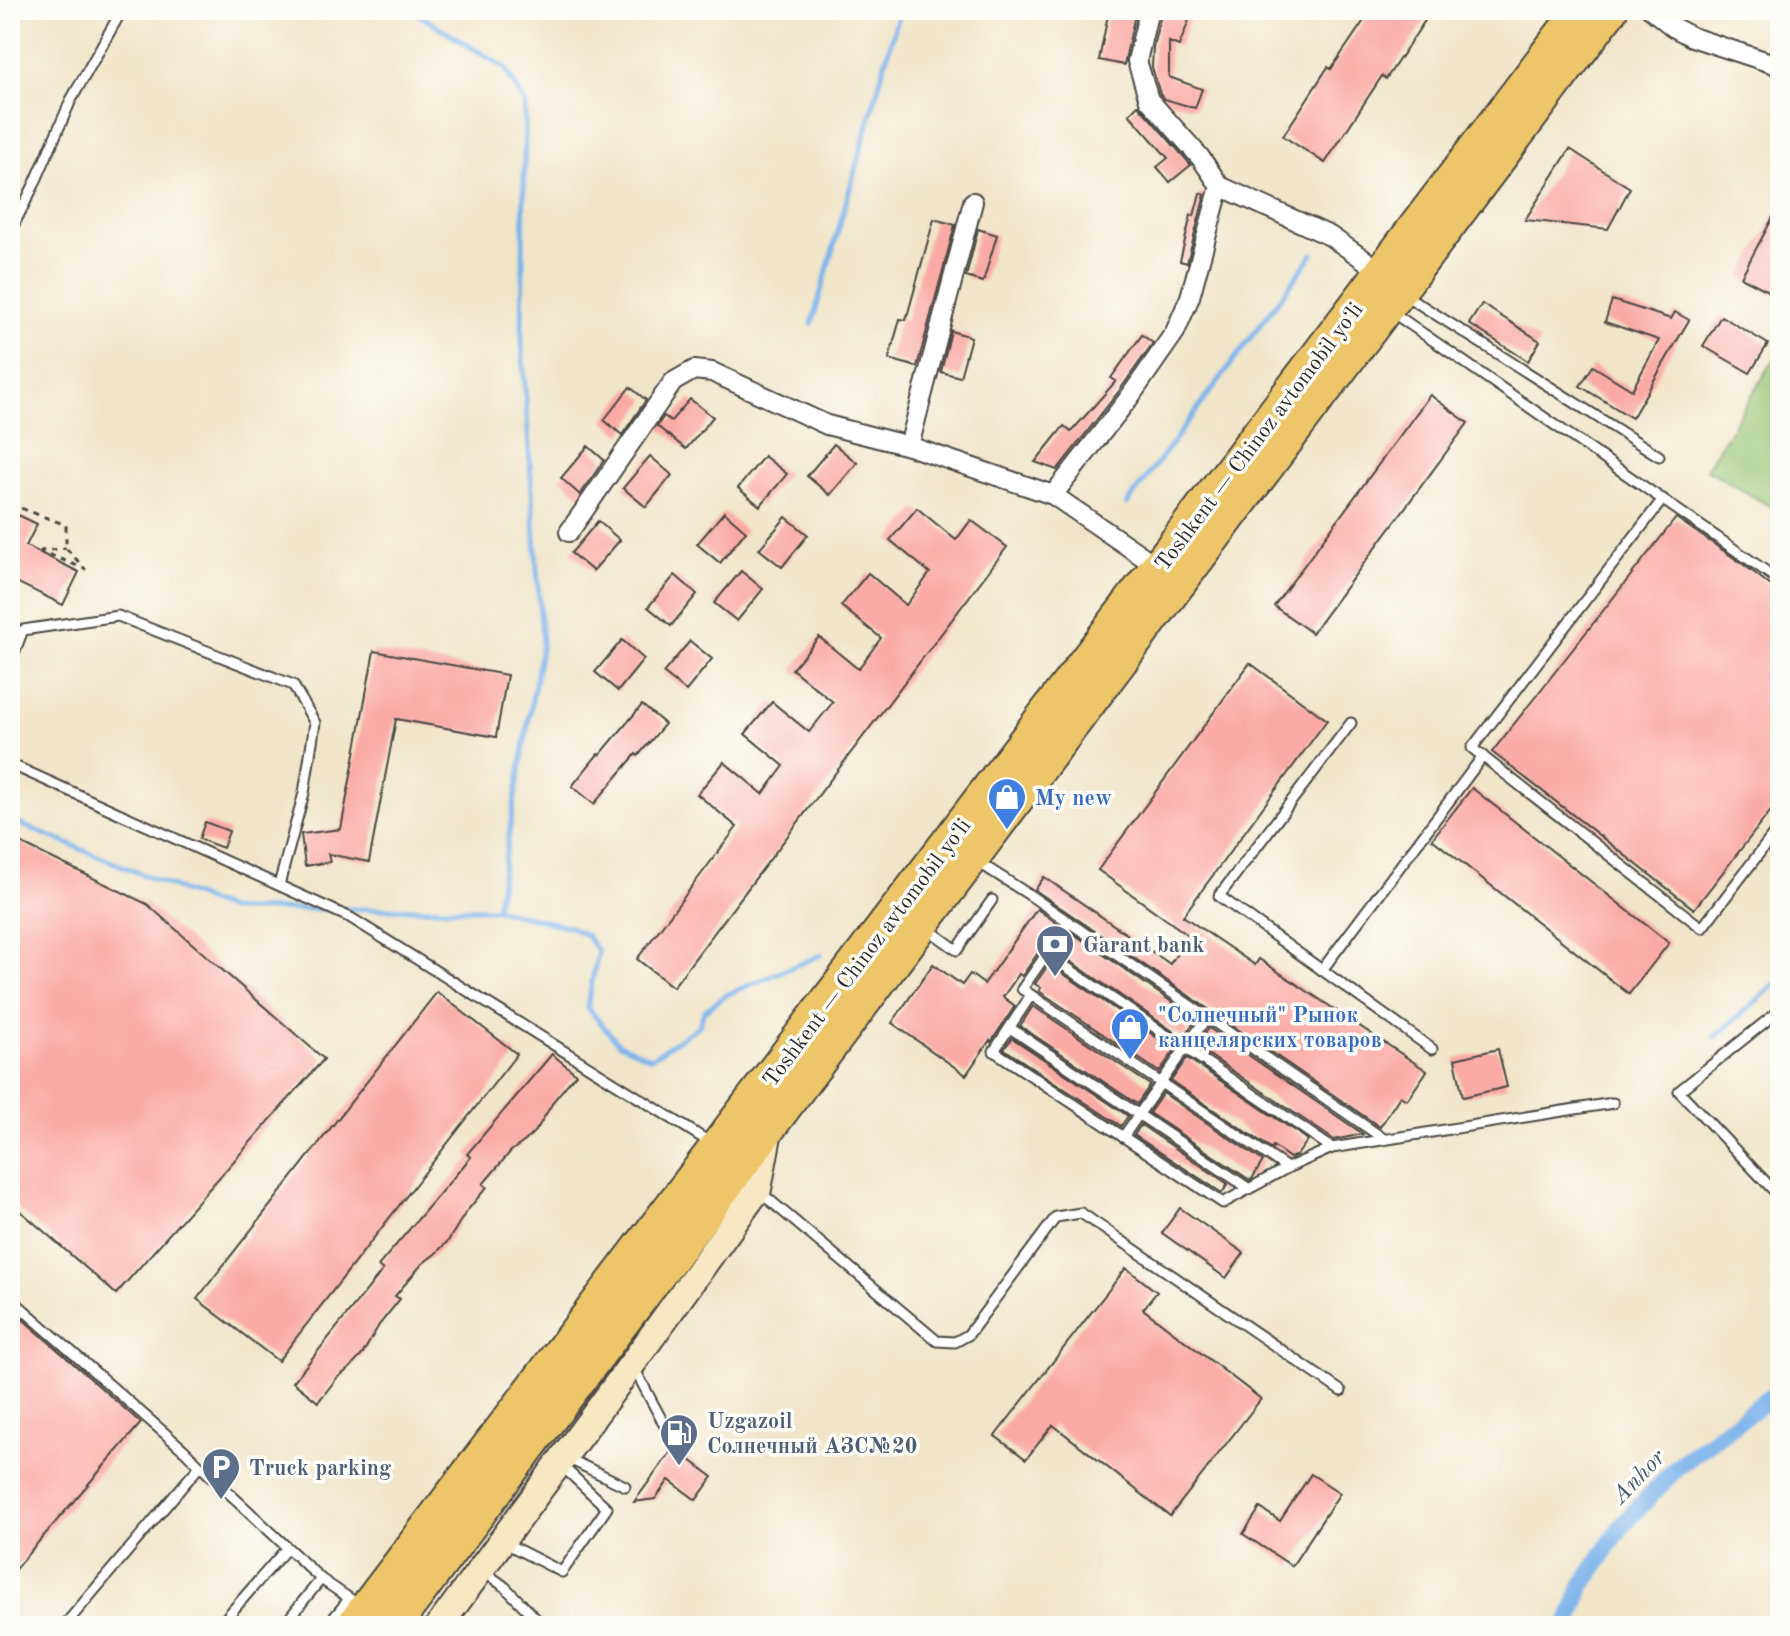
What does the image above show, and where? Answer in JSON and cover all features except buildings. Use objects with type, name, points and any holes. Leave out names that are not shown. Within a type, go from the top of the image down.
[{"type":"highway","name":"Toshkent — Chinoz avtomobil yoʻli","points":[[365,1615],[507,1460],[769,1128],[972,859],[1389,290],[1581,10]]},
{"type":"highway","name":"Toshkent — Chinoz avtomobil yoʻli","points":[[507,1460],[717,1147],[1158,567],[1389,290],[1610,10]]},
{"type":"street","points":[[1149,10],[1137,61],[1149,100],[1200,157],[1220,186],[1330,236],[1389,290]]},
{"type":"street","points":[[1652,10],[1692,37],[1780,66]]},
{"type":"street","points":[[1727,10],[1736,10]]},
{"type":"street","points":[[1053,495],[1129,398],[1175,332],[1190,297],[1220,186]]},
{"type":"street","points":[[909,446],[973,202]]},
{"type":"street","points":[[569,532],[673,382],[694,370],[712,372],[827,425],[909,446],[1053,495],[1158,567]]},
{"type":"street","points":[[449,1620],[758,1189],[769,1128]]},
{"type":"street","points":[[507,1460],[533,1499]]},
{"type":"lane","points":[[10,232],[71,100],[122,10]]},
{"type":"lane","points":[[1389,290],[1659,456]]},
{"type":"lane","points":[[1389,290],[1663,499],[1780,581]]},
{"type":"lane","points":[[1663,499],[1472,748],[1702,928],[1780,826]]},
{"type":"lane","points":[[10,664],[23,630],[118,616],[293,685],[315,723],[304,793],[279,885]]},
{"type":"lane","points":[[1351,723],[1219,896],[1432,1049]]},
{"type":"lane","points":[[1322,970],[1483,756]]},
{"type":"lane","points":[[10,764],[351,918],[717,1147]]},
{"type":"lane","points":[[972,859],[1069,922],[1384,1139]]},
{"type":"lane","points":[[922,925],[957,950],[992,900]]},
{"type":"lane","points":[[1069,922],[1022,989],[1287,1168]]},
{"type":"lane","points":[[1047,954],[1332,1148]]},
{"type":"lane","points":[[1031,995],[994,1051],[1223,1203],[1287,1168],[1332,1148],[1613,1103]]},
{"type":"lane","points":[[1780,1010],[1679,1091],[1780,1197]]},
{"type":"lane","points":[[1123,1137],[1207,1017]]},
{"type":"lane","points":[[1010,1028],[1248,1188]]},
{"type":"lane","points":[[758,1189],[937,1341],[955,1342],[968,1335],[1056,1217],[1081,1213],[1341,1391]]},
{"type":"lane","points":[[10,1298],[185,1451],[321,1579],[365,1615]]},
{"type":"lane","points":[[632,1364],[667,1430]]},
{"type":"lane","points":[[562,1460],[625,1486]]},
{"type":"lane","points":[[502,1542],[562,1572],[607,1508],[562,1460]]},
{"type":"lane","points":[[64,1626],[200,1466]]},
{"type":"lane","points":[[219,1626],[287,1548]]},
{"type":"lane","points":[[482,1570],[505,1587],[543,1626]]},
{"type":"lane","points":[[283,1626],[321,1579]]},
{"type":"lane","points":[[327,1626],[365,1615]]},
{"type":"path","points":[[10,504],[66,525],[66,548],[85,569],[41,551],[66,548]]},
{"type":"green space","points":[[1780,350],[1780,512],[1706,469]]},
{"type":"waterway","points":[[411,10],[505,68],[525,104],[522,342],[542,643],[496,909]]},
{"type":"waterway","points":[[812,324],[899,13],[896,10]]},
{"type":"waterway","points":[[1127,504],[1313,254]]},
{"type":"waterway","points":[[10,820],[229,910],[327,909]]},
{"type":"waterway","points":[[337,909],[496,909],[570,927],[586,935],[598,952],[587,1007],[619,1044],[651,1058],[699,1026],[704,1011],[728,994],[821,955]]},
{"type":"waterway","points":[[1715,1037],[1780,980]]},
{"type":"waterway","name":"Anhor","points":[[1568,1626],[1582,1586],[1621,1527],[1678,1466],[1780,1390]]},
{"type":"place","name":"My new","points":[[1007,831]]},
{"type":"place","name":"Garant bank","points":[[1055,978]]},
{"type":"place","name":"\"Солнечный\" Рынок канцелярских товаров","points":[[1130,1061]]},
{"type":"place","name":"Uzgazoil Солнечный АЗС№20","points":[[679,1467]]},
{"type":"place","name":"Truck parking","points":[[221,1501]]}]
